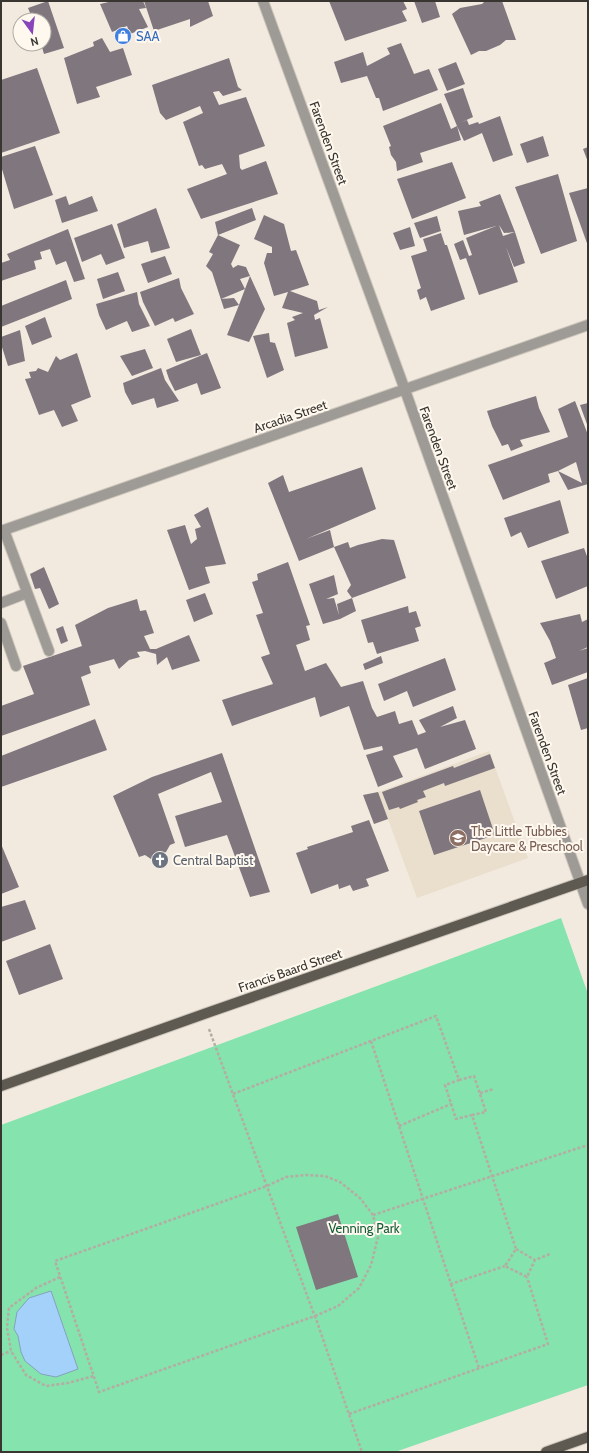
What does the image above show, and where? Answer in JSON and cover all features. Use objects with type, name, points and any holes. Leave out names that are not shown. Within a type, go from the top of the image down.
[{"type":"main road","name":"Francis Baard Street","points":[[1,1086],[584,882]]},
{"type":"main road","points":[[546,1452],[588,1437]]},
{"type":"street","name":"Farenden Street","points":[[263,1],[584,882],[588,904]]},
{"type":"street","name":"Arcadia Street","points":[[2,530],[588,325]]},
{"type":"street","points":[[2,530],[49,651]]},
{"type":"street","points":[[1,603],[27,593]]},
{"type":"street","points":[[1,624],[16,666]]},
{"type":"path","points":[[204,1014],[315,1316],[362,1452]]},
{"type":"path","points":[[233,1094],[436,1016],[459,1080]]},
{"type":"path","points":[[371,1041],[479,1368]]},
{"type":"path","points":[[474,1076],[480,1093],[486,1112],[456,1119],[446,1085],[474,1076]]},
{"type":"path","points":[[480,1093],[494,1089]]},
{"type":"path","points":[[399,1126],[451,1104]]},
{"type":"path","points":[[472,1115],[516,1249],[535,1260]]},
{"type":"path","points":[[373,1214],[588,1145]]},
{"type":"path","points":[[55,1261],[267,1186],[286,1177],[306,1174],[325,1176],[340,1182],[360,1198],[373,1214],[378,1237],[371,1265],[358,1288],[338,1306],[315,1316],[99,1392]]},
{"type":"path","points":[[452,1284],[505,1266],[516,1249]]},
{"type":"path","points":[[349,1414],[548,1344],[527,1277],[535,1260],[550,1254]]},
{"type":"path","points":[[55,1261],[99,1392]]},
{"type":"path","points":[[55,1261],[99,1392]]},
{"type":"path","points":[[505,1266],[527,1277]]},
{"type":"path","points":[[60,1277],[36,1288],[9,1308],[7,1327],[11,1351],[26,1375],[46,1386],[68,1384],[94,1376]]},
{"type":"path","points":[[315,1316],[362,1452]]},
{"type":"path","points":[[1,1355],[11,1351]]},
{"type":"shaded area","name":"The Little Tubbies Daycare & Preschool","points":[[489,751],[528,858],[417,898],[378,792]]},
{"type":"green space","name":"Venning Park","points":[[561,918],[588,994],[588,1385],[395,1452],[1,1452],[1,1125]]},
{"type":"water","points":[[51,1291],[78,1369],[56,1377],[41,1374],[25,1361],[21,1352],[18,1336],[14,1329],[17,1312],[29,1298]]},
{"type":"building","points":[[48,1],[52,12],[30,12],[28,8]]},
{"type":"building","points":[[113,1],[143,1],[146,8],[139,9],[148,27],[130,34],[127,26],[112,32],[100,4]]},
{"type":"building","points":[[144,1],[208,1],[213,16],[190,27],[190,19],[154,31]]},
{"type":"building","points":[[329,1],[403,1],[407,9],[402,11],[407,21],[345,41]]},
{"type":"building","points":[[414,1],[435,1],[440,17],[422,23]]},
{"type":"building","points":[[485,1],[502,1],[516,40],[506,40],[500,45],[486,51],[479,51],[471,55],[452,14],[460,8],[482,4]]},
{"type":"building","points":[[52,13],[64,48],[52,52]]},
{"type":"building","points":[[102,38],[110,52],[123,48],[132,75],[96,87],[100,97],[77,104],[64,58],[94,46],[93,42]]},
{"type":"building","points":[[401,43],[414,74],[429,69],[438,90],[383,111],[379,98],[376,98],[367,76],[341,83],[334,62],[363,52],[367,66],[390,54],[387,48]]},
{"type":"building","points":[[229,58],[238,87],[242,90],[223,96],[219,91],[213,92],[219,105],[246,97],[265,146],[239,155],[240,168],[242,170],[266,161],[278,194],[201,219],[187,189],[227,174],[222,164],[205,169],[202,165],[199,166],[183,122],[203,113],[200,106],[166,120],[160,113],[152,85]]},
{"type":"building","points":[[456,62],[465,84],[447,91],[438,69]]},
{"type":"building","points":[[37,68],[60,133],[1,153],[1,80]]},
{"type":"building","points":[[463,88],[473,117],[460,123],[467,120],[469,125],[478,122],[479,124],[500,116],[513,155],[493,162],[482,133],[464,141],[444,94]]},
{"type":"building","points":[[441,103],[451,129],[457,126],[461,140],[420,153],[423,162],[397,171],[396,162],[391,155],[389,147],[391,146],[383,126]]},
{"type":"building","points":[[543,136],[549,156],[527,163],[520,144]]},
{"type":"building","points":[[35,146],[53,195],[14,209],[1,166],[1,157]]},
{"type":"building","points":[[588,147],[588,162],[583,149]]},
{"type":"building","points":[[452,162],[466,198],[412,219],[397,179]]},
{"type":"building","points":[[558,174],[577,241],[541,254],[515,187]]},
{"type":"building","points":[[588,188],[588,246],[569,193]]},
{"type":"building","points":[[500,194],[515,232],[525,263],[514,267],[506,247],[518,282],[479,295],[466,258],[460,260],[454,244],[463,240],[469,256],[472,255],[466,238],[496,226],[464,235],[458,211],[481,206],[479,202]],"holes":[[[499,225],[504,233],[515,232],[503,236]]]},
{"type":"building","points":[[66,196],[69,205],[92,196],[98,211],[62,223],[55,200]]},
{"type":"building","points":[[156,208],[170,248],[151,253],[148,241],[124,248],[117,224]]},
{"type":"building","points":[[252,208],[256,220],[218,235],[215,222]]},
{"type":"building","points":[[264,215],[284,224],[291,251],[296,250],[309,285],[290,291],[317,301],[319,310],[328,307],[314,315],[315,320],[320,318],[328,348],[295,357],[287,323],[295,320],[292,317],[303,313],[282,308],[288,292],[274,296],[264,263],[267,253],[272,253],[272,247],[254,239]]},
{"type":"building","points":[[437,216],[441,231],[420,238],[414,223]]},
{"type":"building","points":[[112,224],[125,258],[106,265],[101,254],[82,262],[74,238]]},
{"type":"building","points":[[410,227],[415,246],[400,250],[393,233]]},
{"type":"building","points":[[68,229],[85,279],[74,282],[66,261],[56,265],[50,249],[40,252],[42,259],[34,261],[36,269],[1,281],[1,263],[10,260],[7,254]]},
{"type":"building","points":[[441,233],[445,245],[447,245],[465,299],[431,311],[426,297],[420,300],[417,290],[421,288],[411,256],[427,251],[423,239]]},
{"type":"building","points":[[218,235],[240,245],[231,264],[233,268],[238,265],[246,267],[250,276],[240,279],[245,289],[221,299],[234,298],[239,305],[224,309],[212,272],[206,266],[213,254],[209,252]]},
{"type":"building","points":[[165,256],[172,274],[148,283],[141,264]]},
{"type":"building","points":[[118,272],[125,291],[103,299],[97,279]]},
{"type":"building","points":[[250,276],[265,309],[249,342],[227,335]]},
{"type":"building","points":[[179,278],[181,288],[194,314],[175,322],[173,318],[155,326],[143,302],[140,292]]},
{"type":"building","points":[[66,280],[72,299],[1,327],[1,306]]},
{"type":"building","points":[[137,292],[139,304],[150,326],[132,332],[127,321],[106,330],[96,304]]},
{"type":"building","points":[[45,317],[52,337],[32,345],[25,326]]},
{"type":"building","points":[[191,329],[201,355],[176,362],[167,339]]},
{"type":"building","points":[[20,330],[25,361],[8,366],[1,344],[1,337]]},
{"type":"building","points":[[269,333],[270,342],[275,343],[284,370],[267,378],[253,336]]},
{"type":"building","points":[[145,349],[153,368],[132,376],[120,356]]},
{"type":"building","points":[[77,353],[91,397],[71,405],[78,421],[62,427],[54,410],[39,415],[25,379],[31,378],[29,372],[36,371],[38,368],[48,372],[56,356],[60,360]]},
{"type":"building","points":[[207,353],[221,388],[201,395],[197,383],[175,391],[166,370]]},
{"type":"building","points":[[161,368],[165,380],[179,401],[157,408],[154,398],[132,405],[125,392],[123,383]]},
{"type":"building","points":[[536,396],[539,408],[550,432],[520,440],[523,446],[511,451],[508,444],[502,446],[492,426],[487,411]]},
{"type":"building","points":[[575,401],[588,435],[588,484],[568,490],[558,471],[548,474],[550,482],[503,500],[488,465],[568,437],[558,409]],"holes":[[[576,462],[582,483],[558,471]]]},
{"type":"building","points":[[588,403],[588,427],[580,405]]},
{"type":"building","points":[[362,467],[376,509],[306,539],[330,530],[334,547],[299,561],[268,483],[283,475],[289,492]]},
{"type":"building","points":[[560,500],[569,533],[528,548],[521,532],[511,537],[504,518]]},
{"type":"building","points":[[208,507],[226,564],[205,567],[210,583],[189,590],[167,530],[185,525],[191,544],[197,539],[195,529],[201,527],[194,515]]},
{"type":"building","points":[[382,539],[394,540],[406,578],[352,598],[347,591],[351,585],[334,547],[348,542],[350,548]]},
{"type":"building","points":[[584,548],[588,559],[588,586],[556,599],[541,561]]},
{"type":"building","points":[[288,562],[310,625],[306,626],[310,640],[296,645],[305,671],[326,663],[341,687],[363,681],[372,708],[377,717],[395,711],[399,724],[412,720],[418,735],[426,732],[419,720],[453,706],[457,718],[440,727],[465,720],[476,749],[425,769],[417,748],[393,756],[403,777],[378,787],[366,755],[383,750],[382,746],[364,750],[349,706],[320,717],[315,697],[232,726],[222,700],[273,684],[261,657],[270,654],[256,615],[263,613],[252,582],[258,580],[257,574]]},
{"type":"building","points":[[44,567],[59,604],[49,609],[40,588],[35,589],[30,574]]},
{"type":"building","points":[[334,575],[338,594],[326,599],[334,598],[339,615],[337,604],[352,598],[356,611],[340,619],[323,624],[309,584]]},
{"type":"building","points":[[205,593],[213,614],[194,622],[186,600]]},
{"type":"building","points":[[137,599],[140,611],[146,610],[154,633],[144,636],[150,649],[156,649],[189,635],[200,661],[172,670],[167,657],[157,665],[156,654],[145,651],[137,652],[140,657],[129,660],[119,669],[114,659],[89,666],[91,673],[81,677],[90,705],[1,736],[1,706],[34,694],[23,666],[82,646],[75,625],[108,608]]},
{"type":"building","points":[[408,606],[409,613],[416,611],[421,626],[415,628],[419,641],[377,654],[373,642],[368,643],[361,620]]},
{"type":"building","points":[[580,614],[582,622],[588,619],[588,647],[579,651],[588,648],[588,672],[552,685],[544,663],[556,658],[550,641],[540,623]]},
{"type":"building","points":[[63,626],[68,641],[61,644],[56,629]]},
{"type":"building","points":[[381,656],[383,663],[365,670],[363,664]]},
{"type":"building","points":[[445,658],[456,690],[413,707],[407,691],[384,701],[378,684]]},
{"type":"building","points":[[588,678],[588,728],[581,730],[568,685]]},
{"type":"building","points":[[95,719],[107,750],[1,787],[1,756]]},
{"type":"building","points":[[222,753],[270,892],[250,897],[227,835],[185,847],[175,816],[222,802],[211,772],[158,794],[175,843],[170,845],[166,852],[151,859],[145,855],[139,857],[113,796],[152,777]]},
{"type":"building","points":[[490,754],[495,768],[445,786],[444,783],[423,791],[426,797],[417,800],[418,802],[400,809],[399,807],[389,810],[382,792],[453,766],[454,768]]},
{"type":"building","points":[[480,790],[495,835],[434,855],[419,811]]},
{"type":"building","points":[[378,792],[388,819],[374,824],[363,795]]},
{"type":"building","points":[[369,820],[389,871],[366,879],[369,886],[353,891],[350,885],[339,889],[338,884],[311,894],[296,853],[308,849],[307,847],[353,832],[351,826]]},
{"type":"building","points":[[1,844],[19,887],[1,894]]},
{"type":"building","points":[[25,900],[36,929],[1,942],[1,907]]},
{"type":"building","points":[[50,944],[63,979],[19,995],[6,961]]},
{"type":"building","points":[[338,1214],[358,1277],[316,1290],[296,1227]]},
{"type":"place","name":"SAA","points":[[123,36]]},
{"type":"place","name":"The Little Tubbies Daycare & Preschool","points":[[458,838]]},
{"type":"place","name":"Central Baptist","points":[[160,860]]}]
